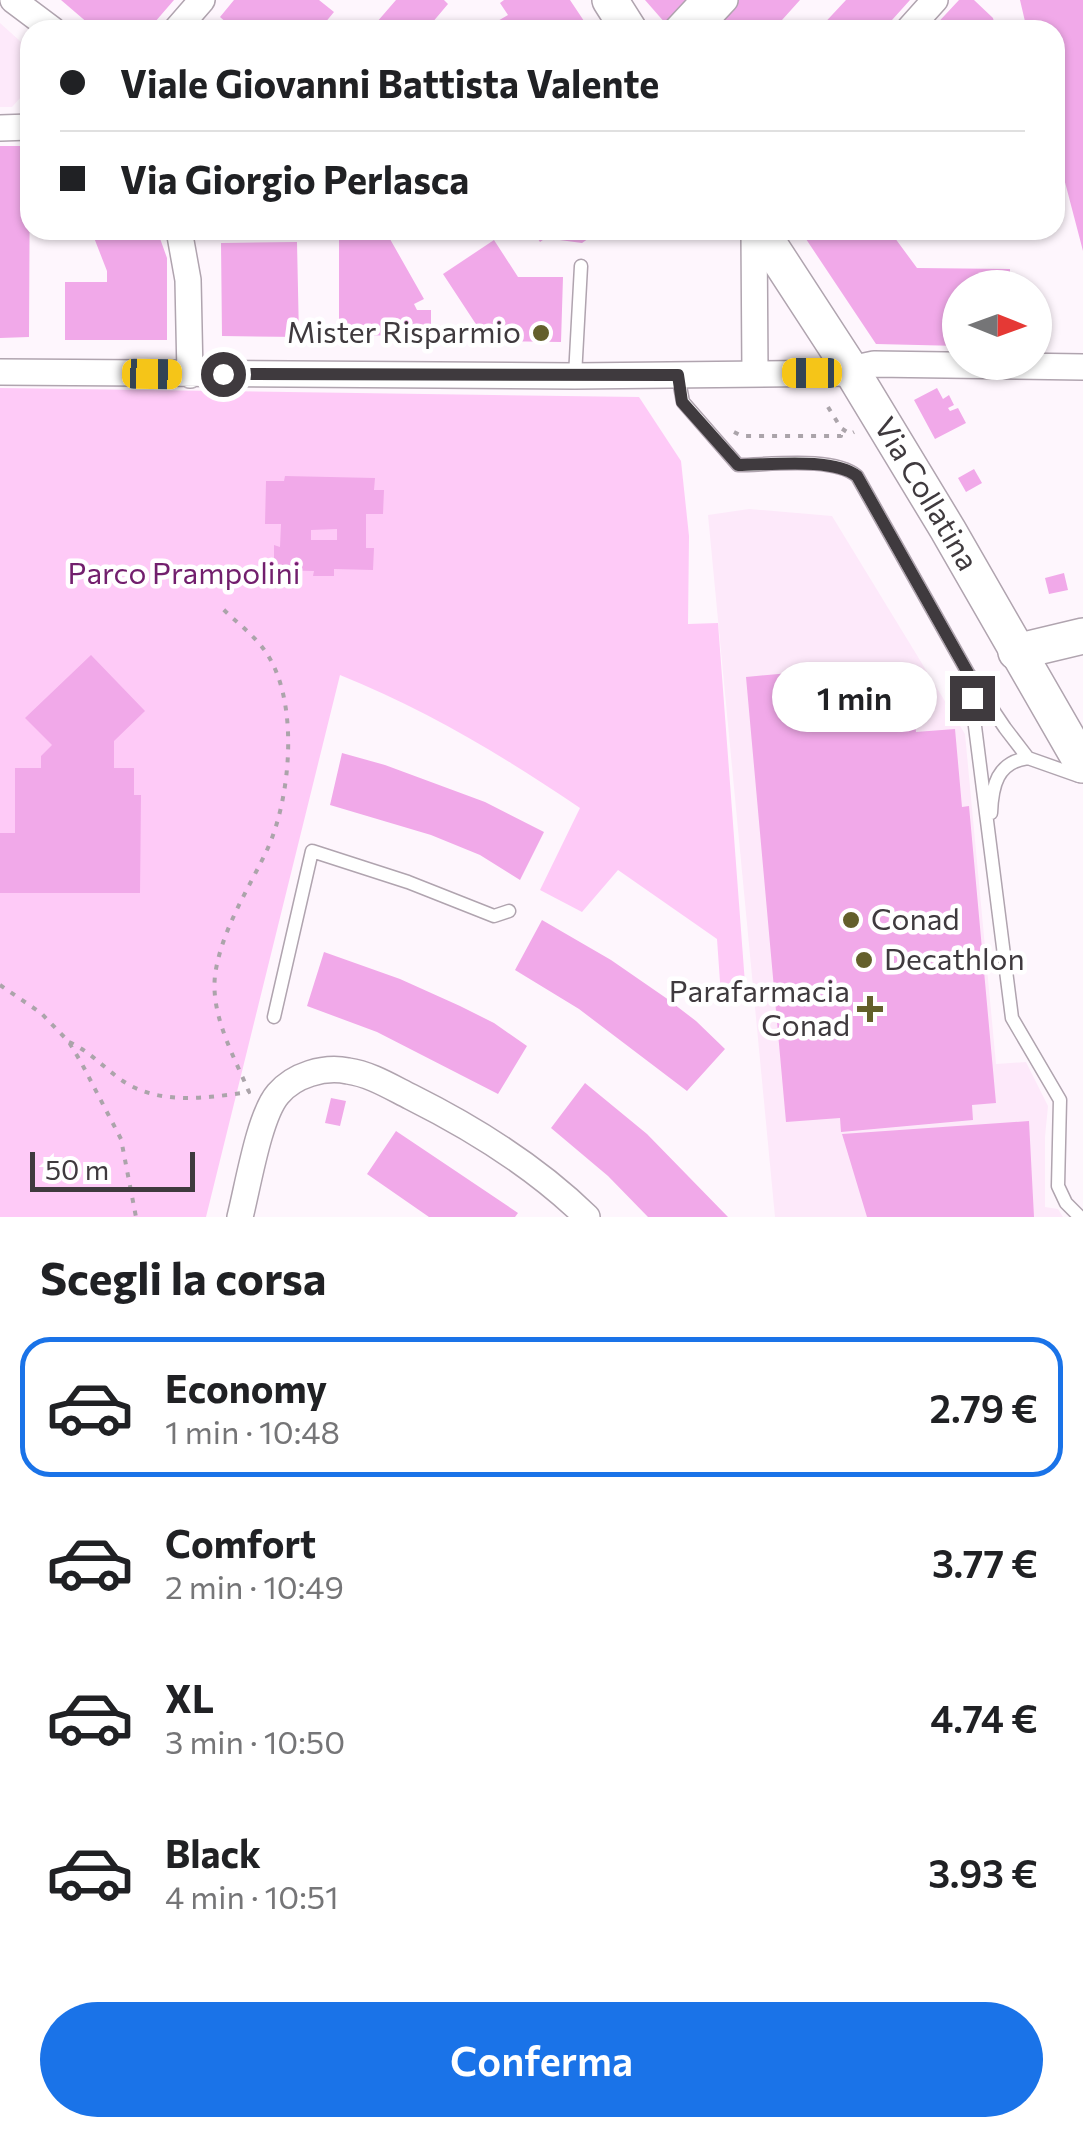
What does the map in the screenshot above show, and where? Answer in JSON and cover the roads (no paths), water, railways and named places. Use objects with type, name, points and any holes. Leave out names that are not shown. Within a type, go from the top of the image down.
[{"type":"street","points":[[14,0],[40,20]]},
{"type":"street","points":[[185,20],[202,0]]},
{"type":"street","points":[[685,20],[704,0]]},
{"type":"street","points":[[706,20],[725,0]]},
{"type":"street","points":[[917,20],[935,0]]},
{"type":"street","points":[[181,240],[188,280],[190,375]]},
{"type":"street","name":"Via Collatina","points":[[755,373],[757,240]]},
{"type":"street","name":"Via Collatina","points":[[764,240],[852,373],[1083,765]]},
{"type":"street","points":[[0,372],[575,376],[852,373],[860,366],[874,364],[1083,367]]},
{"type":"street","points":[[1016,652],[1083,636]]},
{"type":"street","points":[[240,1217],[265,1121],[278,1094],[300,1078],[336,1069],[382,1082],[464,1124],[523,1164],[588,1217]]},
{"type":"lane","points":[[575,376],[581,266]]},
{"type":"lane","points":[[678,375],[682,402],[738,465],[832,465],[857,476],[968,673],[1028,758]]},
{"type":"lane","points":[[968,673],[1012,1018],[1060,1100],[1058,1186],[1066,1203],[1080,1217]]},
{"type":"lane","points":[[990,840],[993,785],[1010,763],[1028,758],[1083,777]]},
{"type":"lane","points":[[274,1017],[312,852],[408,882],[494,916],[509,911]]},
{"type":"place","name":"Mister Risparmio","points":[[541,333]]},
{"type":"place","name":"Conad","points":[[851,920]]},
{"type":"place","name":"Decathlon","points":[[864,960]]},
{"type":"place","name":"Parafarmacia Conad","points":[[870,1009]]},
{"type":"park label","name":"Parco Prampolini","points":[[184,574]]}]
